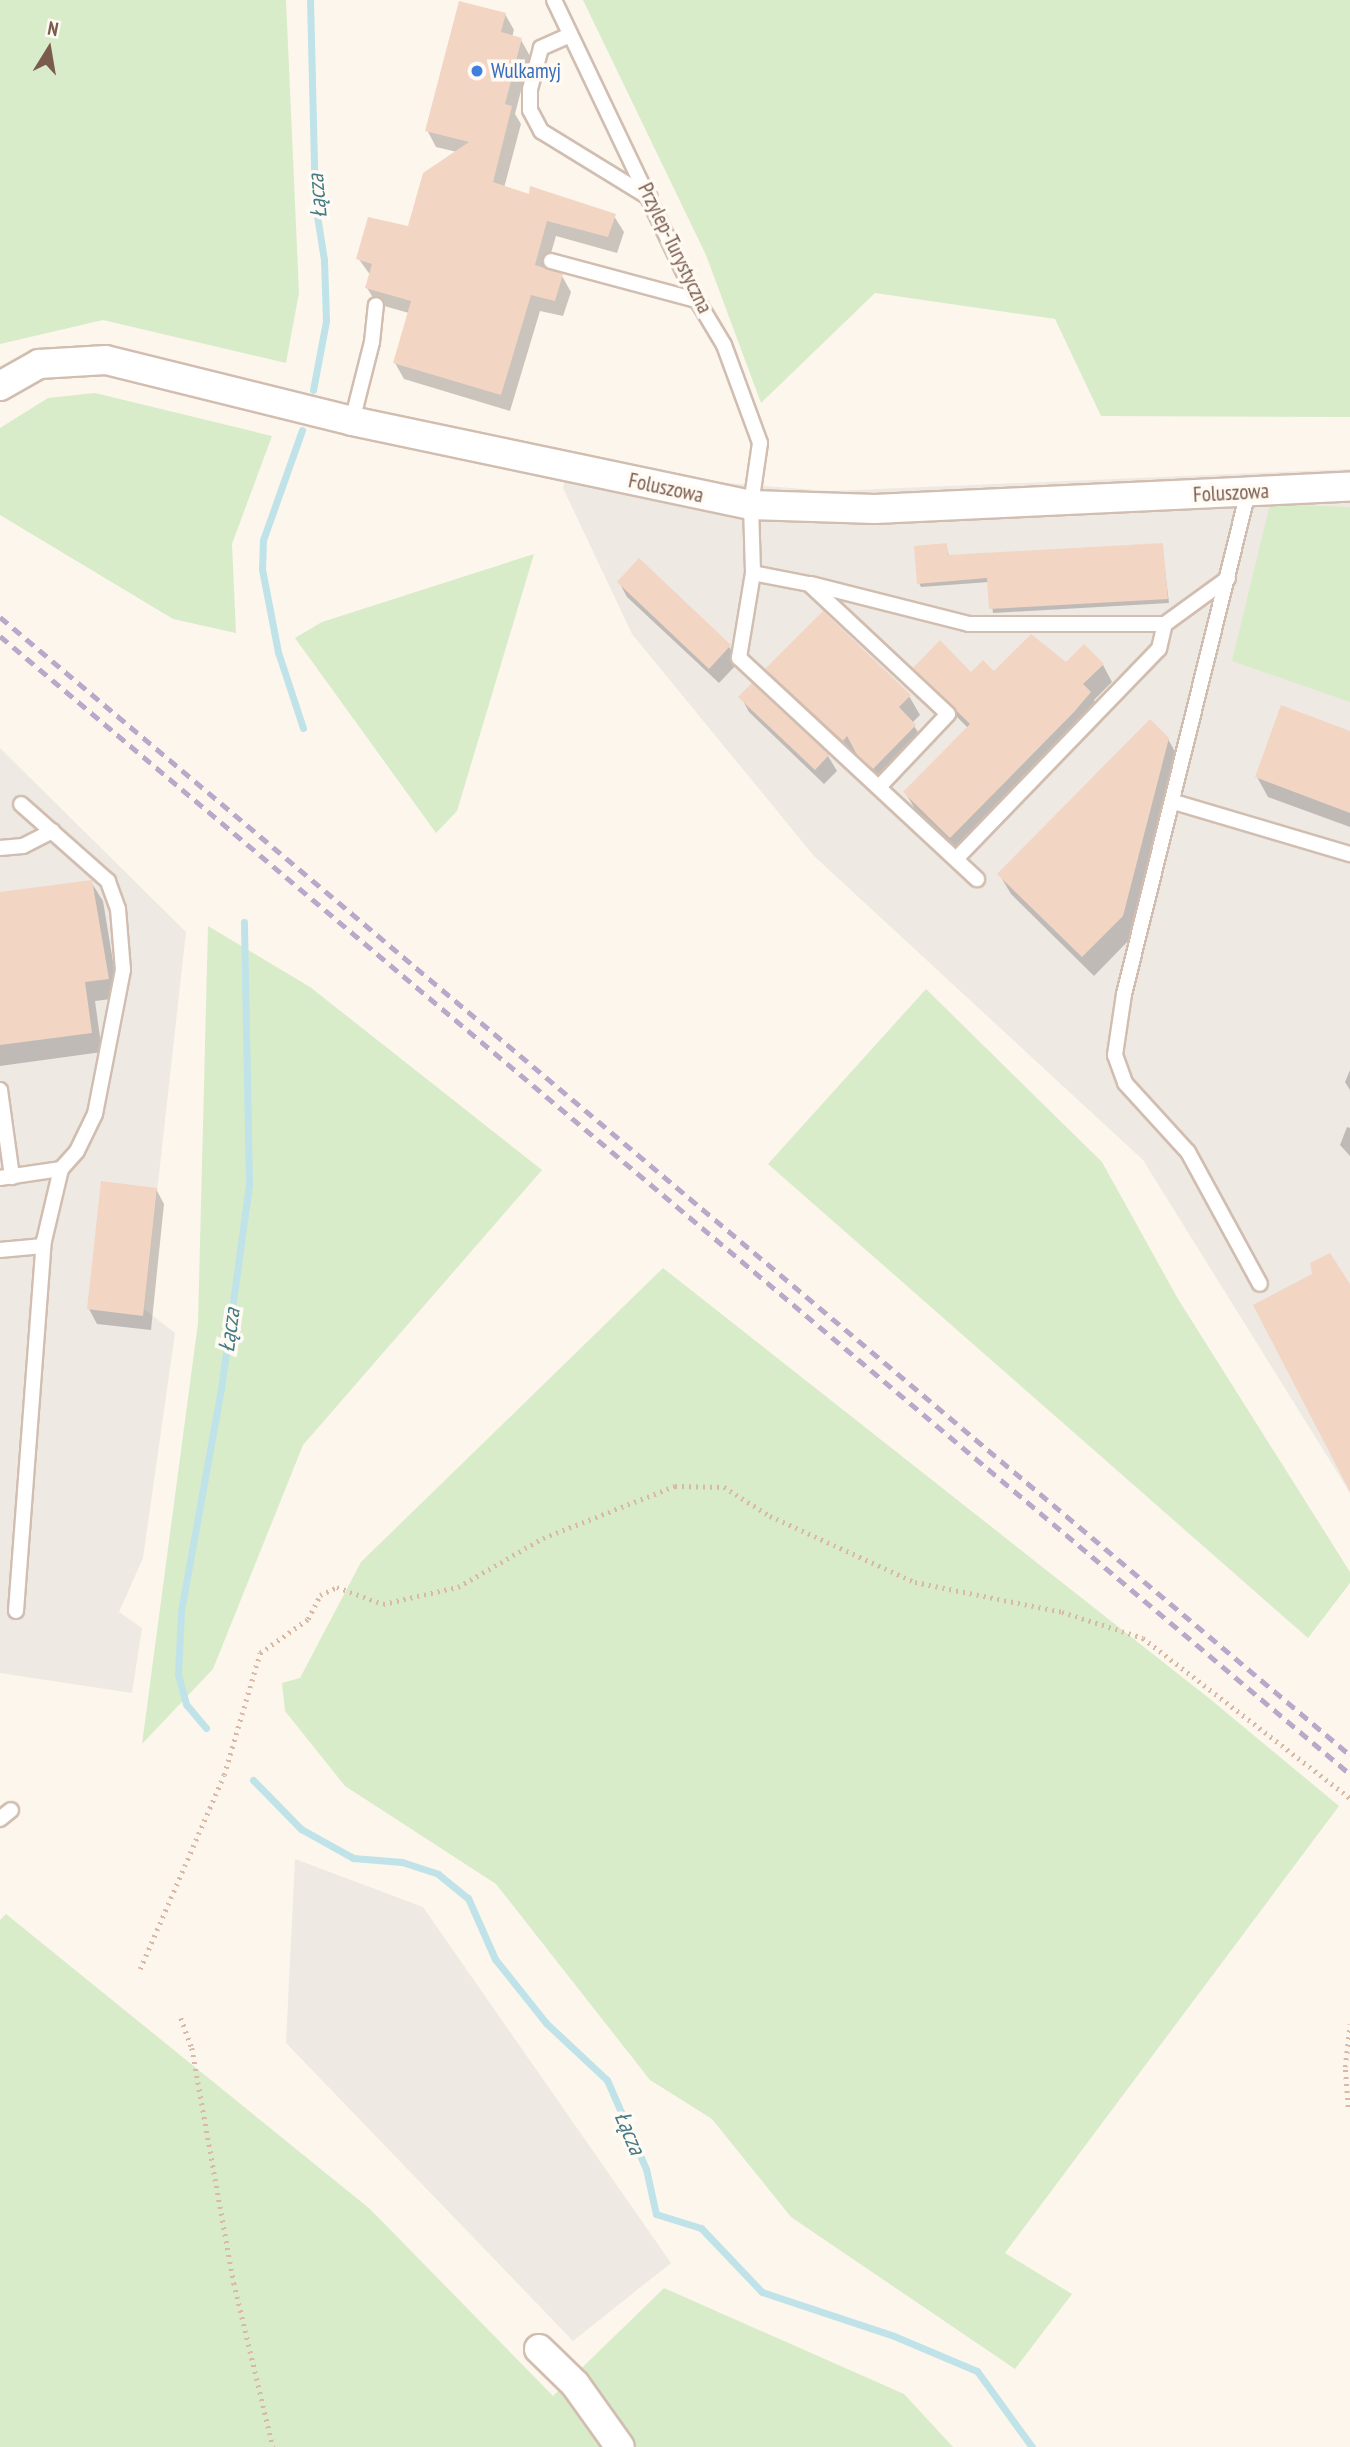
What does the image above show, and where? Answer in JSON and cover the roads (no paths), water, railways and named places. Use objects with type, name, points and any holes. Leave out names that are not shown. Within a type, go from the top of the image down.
[{"type":"street","name":"Foluszowa","points":[[0,386],[39,364],[106,360],[352,421],[751,505],[875,509],[1350,487]]},
{"type":"street","points":[[539,2349],[575,2384],[620,2447]]},
{"type":"lane","name":"Przylep-Turystyczna","points":[[554,0],[697,300],[724,345],[760,443],[751,505],[753,573],[739,658],[879,787]]},
{"type":"lane","points":[[570,35],[541,48],[530,89],[530,110],[541,131],[651,199]]},
{"type":"lane","points":[[551,261],[697,300]]},
{"type":"lane","points":[[352,421],[372,342],[376,305]]},
{"type":"lane","points":[[1248,492],[1174,802],[1124,994],[1115,1055],[1125,1083],[1188,1152],[1260,1284]]},
{"type":"lane","points":[[753,573],[809,584],[970,624],[1166,624]]},
{"type":"lane","points":[[956,859],[1158,649],[1166,624],[1228,578]]},
{"type":"lane","points":[[809,584],[947,714],[879,787],[977,879]]},
{"type":"lane","points":[[1174,802],[1350,855]]},
{"type":"lane","points":[[16,1611],[43,1246],[61,1169],[77,1151],[95,1114],[123,970],[118,909],[108,881],[21,804]]},
{"type":"lane","points":[[0,848],[23,846],[52,831]]},
{"type":"lane","points":[[0,1090],[6,1177],[61,1169]]},
{"type":"lane","points":[[0,1250],[43,1246]]},
{"type":"waterway","name":"Łącza","points":[[310,0],[315,203],[324,260],[326,321],[313,390]]},
{"type":"waterway","name":"Łącza","points":[[302,430],[263,540],[262,569],[278,652],[303,728]]},
{"type":"waterway","name":"Łącza","points":[[206,1728],[186,1704],[178,1675],[181,1611],[221,1389],[249,1185],[244,922]]},
{"type":"waterway","name":"Łącza","points":[[253,1780],[301,1829],[353,1858],[402,1862],[438,1874],[468,1898],[495,1959],[546,2023],[607,2080],[646,2169],[656,2214],[701,2228],[762,2292],[894,2336],[977,2371],[1032,2447]]},
{"type":"railway","points":[[0,617],[1350,1755]]},
{"type":"railway","points":[[0,636],[1350,1774]]},
{"type":"place","name":"Wulkamyj","points":[[477,71]]}]
